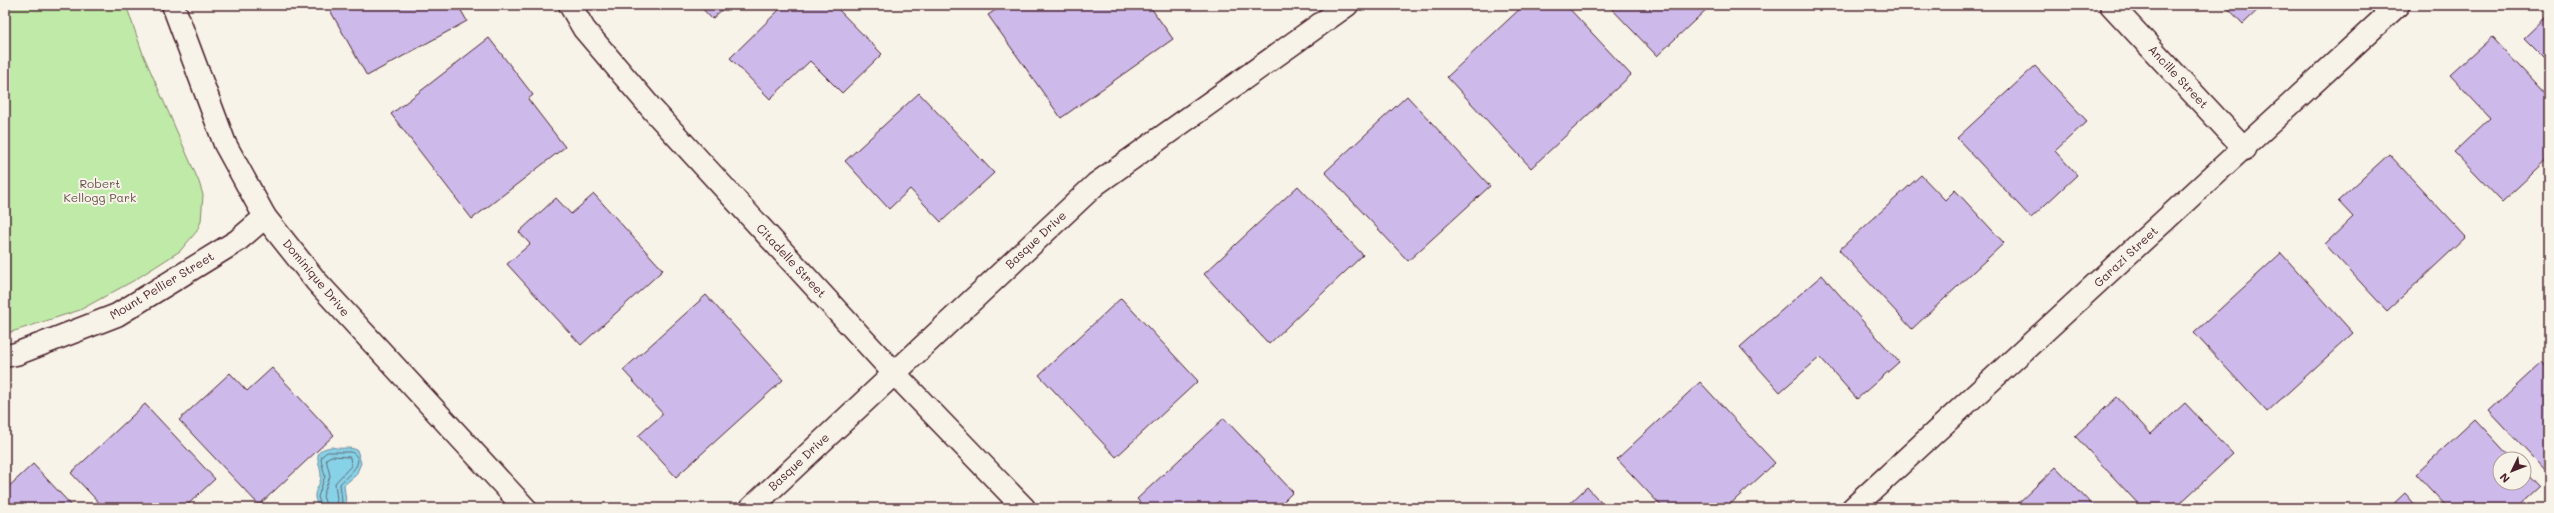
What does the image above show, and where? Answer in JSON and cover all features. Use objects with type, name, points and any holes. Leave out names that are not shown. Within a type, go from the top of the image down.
[{"type":"street","name":"Dominique Drive","points":[[173,5],[225,144],[265,217],[316,281],[525,508]]},
{"type":"street","name":"Citadelle Street","points":[[570,5],[584,29],[652,109],[894,373],[1024,508]]},
{"type":"street","name":"Basque Drive","points":[[751,508],[1096,184],[1347,5]]},
{"type":"street","name":"Ancille Street","points":[[2111,5],[2245,148]]},
{"type":"street","name":"Garazi Street","points":[[1854,508],[2398,5]]},
{"type":"street","name":"Mount Pellier Street","points":[[5,356],[16,354],[117,315],[237,241],[265,217]]},
{"type":"green space","name":"Robert Kellogg Park","points":[[5,5],[126,5],[143,54],[199,182],[203,195],[201,221],[197,231],[180,251],[133,281],[80,310],[5,334]]},
{"type":"water","points":[[325,448],[351,448],[357,450],[361,463],[356,475],[344,485],[346,502],[343,508],[320,508],[315,498],[321,475],[318,457],[319,453]]},
{"type":"building","points":[[327,5],[458,5],[467,21],[367,76]]},
{"type":"building","points":[[699,5],[727,5],[712,19]]},
{"type":"building","points":[[784,5],[834,5],[882,54],[842,93],[810,61],[770,99],[730,58]]},
{"type":"building","points":[[1003,5],[1149,5],[1173,39],[1061,118],[988,15]]},
{"type":"building","points":[[1524,5],[1566,5],[1631,75],[1531,168],[1447,77]]},
{"type":"building","points":[[1608,5],[1711,5],[1657,56]]},
{"type":"building","points":[[2225,5],[2263,5],[2243,24]]},
{"type":"building","points":[[2549,14],[2549,63],[2524,38]]},
{"type":"building","points":[[2492,37],[2549,98],[2549,158],[2502,202],[2454,152],[2490,118],[2450,75]]},
{"type":"building","points":[[489,38],[533,95],[528,99],[565,147],[472,219],[391,114]]},
{"type":"building","points":[[2035,66],[2087,121],[2055,151],[2077,175],[2031,218],[1957,138]]},
{"type":"building","points":[[919,93],[994,173],[941,222],[910,189],[889,209],[845,161]]},
{"type":"building","points":[[1407,96],[1490,186],[1408,261],[1325,172]]},
{"type":"building","points":[[2389,154],[2466,237],[2387,311],[2325,244],[2353,217],[2338,201]]},
{"type":"building","points":[[1921,175],[1945,200],[1955,190],[2004,243],[1912,329],[1839,250]]},
{"type":"building","points":[[1298,186],[1363,255],[1269,344],[1204,274]]},
{"type":"building","points":[[594,194],[663,270],[581,345],[507,264],[530,244],[519,232],[556,198],[571,214]]},
{"type":"building","points":[[2281,253],[2353,333],[2267,412],[2194,333]]},
{"type":"building","points":[[1822,275],[1899,362],[1857,399],[1820,357],[1780,392],[1740,347]]},
{"type":"building","points":[[706,295],[783,380],[676,477],[638,436],[663,414],[623,370]]},
{"type":"building","points":[[1121,298],[1198,381],[1116,457],[1039,375]]},
{"type":"building","points":[[2542,362],[2549,370],[2549,475],[2532,457],[2532,451],[2526,451],[2489,411]]},
{"type":"building","points":[[272,368],[334,435],[259,505],[179,420],[230,373],[247,391]]},
{"type":"building","points":[[1700,382],[1775,463],[1726,508],[1663,508],[1617,459]]},
{"type":"building","points":[[2117,397],[2151,434],[2185,403],[2233,454],[2175,508],[2142,508],[2075,436]]},
{"type":"building","points":[[145,404],[215,479],[184,508],[104,508],[71,473]]},
{"type":"building","points":[[1224,418],[1293,492],[1277,508],[1226,508],[1219,501],[1211,508],[1145,508],[1137,499]]},
{"type":"building","points":[[2475,419],[2505,451],[2492,451],[2492,491],[2532,491],[2532,480],[2539,487],[2516,508],[2448,508],[2416,474]]},
{"type":"building","points":[[33,464],[74,508],[5,508],[5,490]]},
{"type":"building","points":[[2056,467],[2095,508],[2013,508]]},
{"type":"building","points":[[1587,487],[1606,508],[1565,508]]},
{"type":"building","points":[[2405,493],[2418,508],[2389,508]]}]
